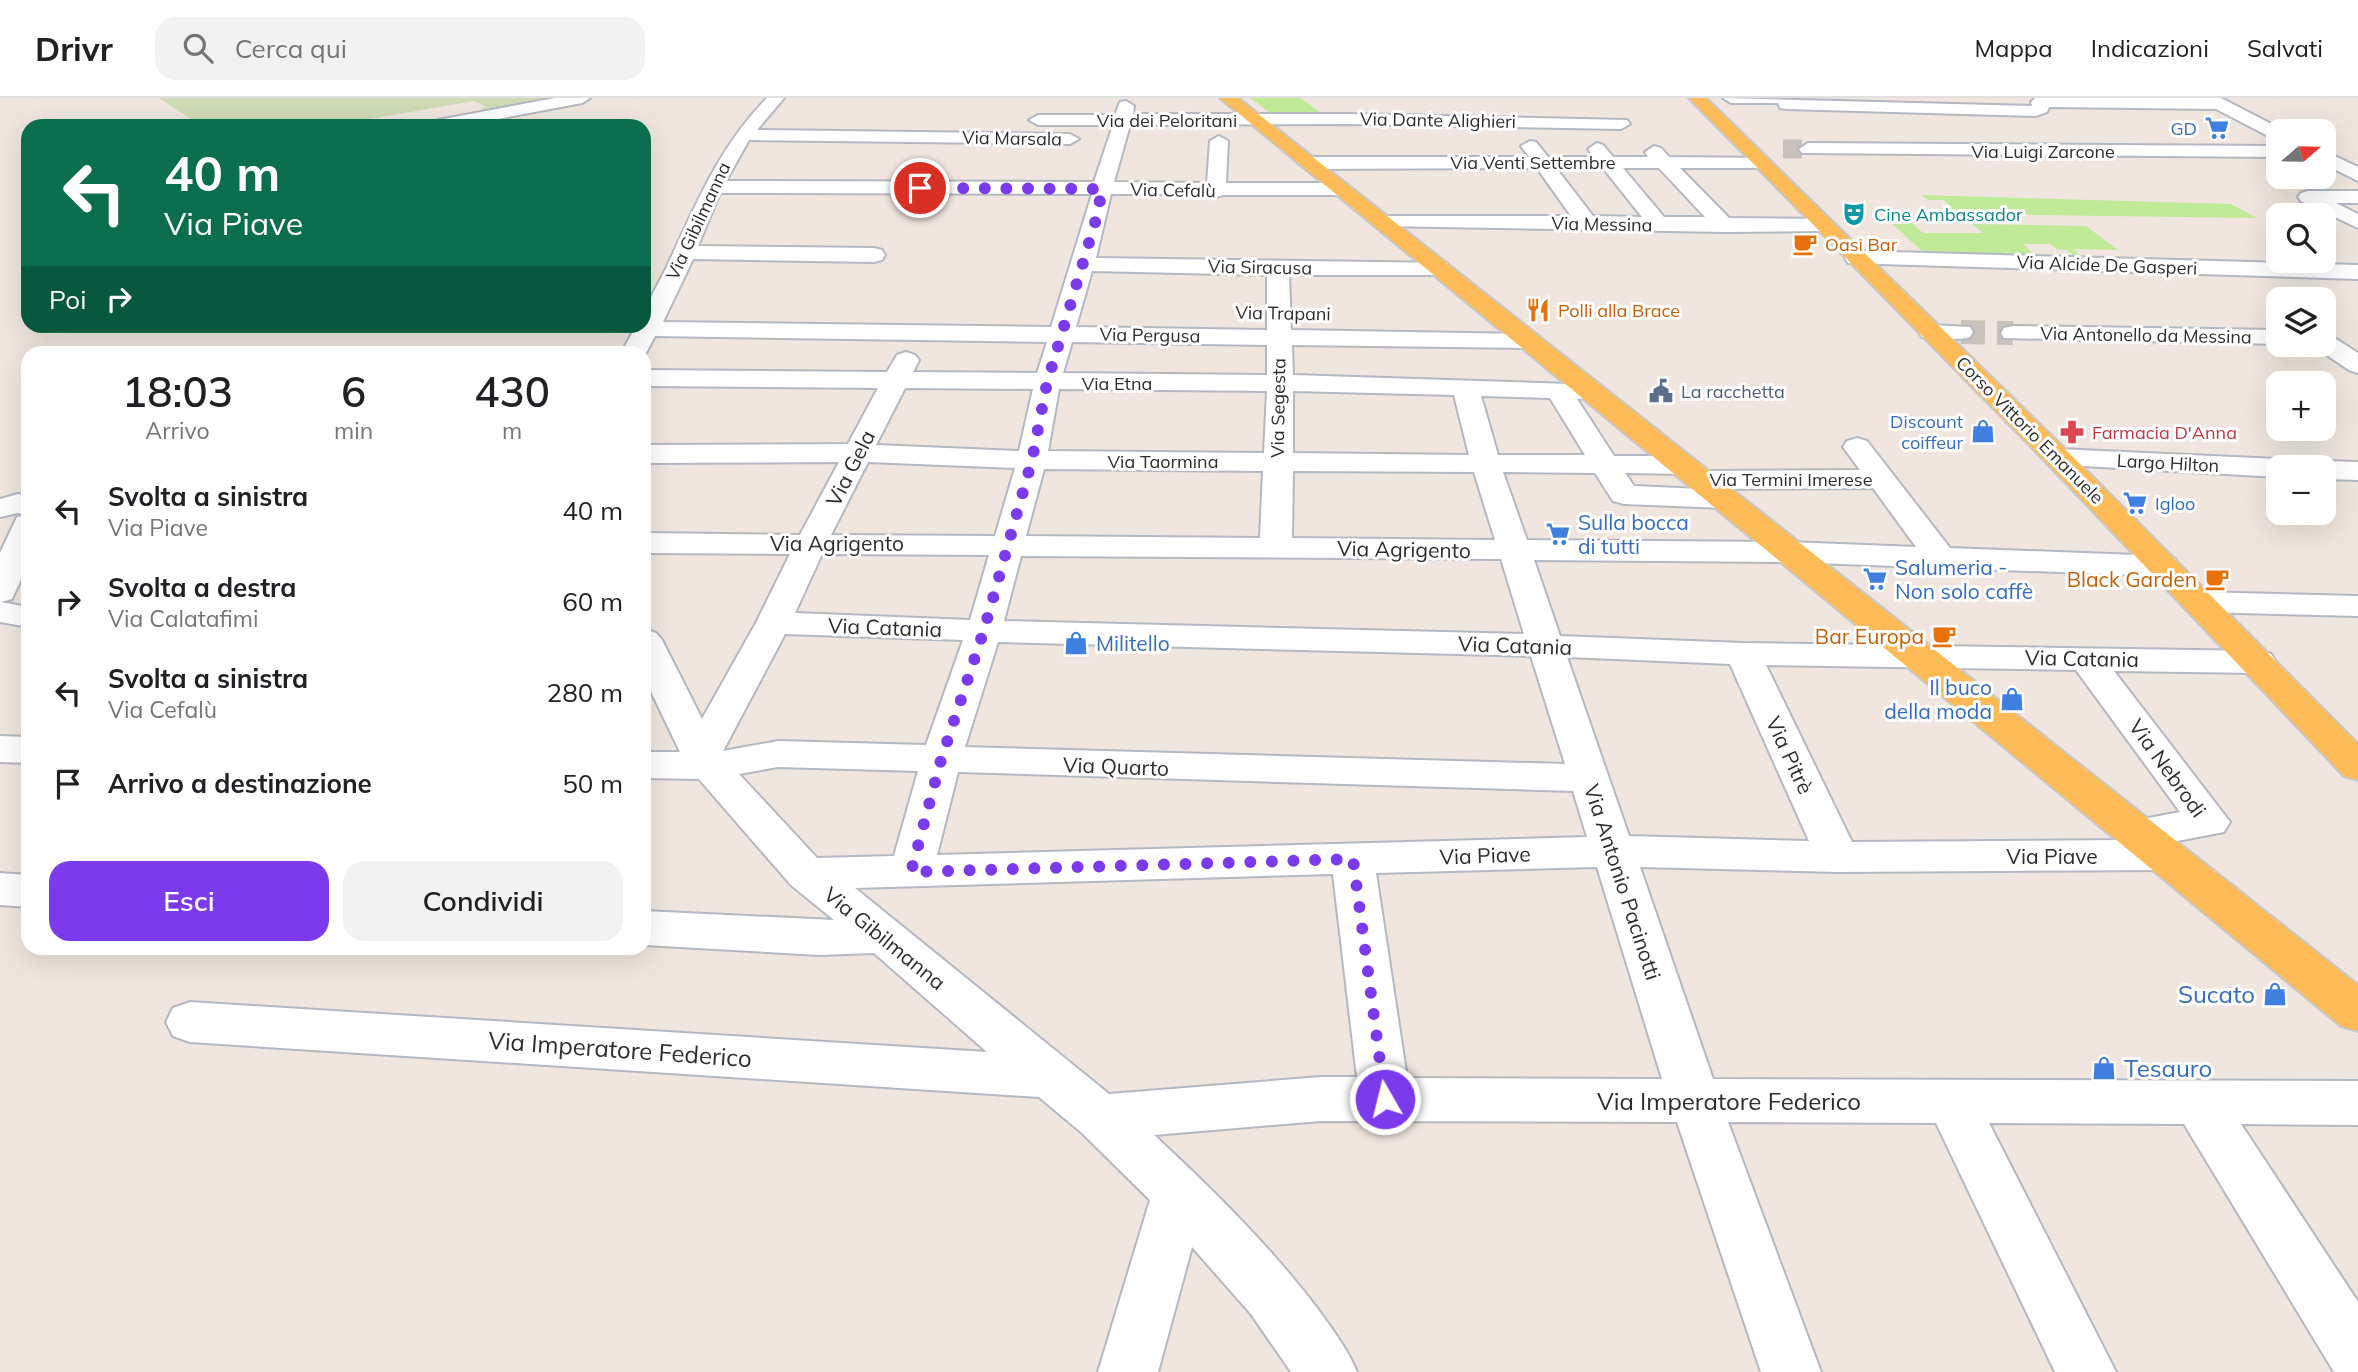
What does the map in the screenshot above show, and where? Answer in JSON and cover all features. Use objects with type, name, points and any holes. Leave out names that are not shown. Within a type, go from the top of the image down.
[{"type":"main road","points":[[1227,98],[1249,134],[1280,142],[1341,189],[1379,204],[1438,268],[2358,1012]]},
{"type":"main road","name":"Corso Vittorio Emanuele","points":[[1697,98],[1759,153],[1856,258],[2058,458],[2358,767]]},
{"type":"street","points":[[470,119],[582,98]]},
{"type":"street","points":[[1342,98],[1368,163],[1379,204]]},
{"type":"street","points":[[1393,98],[1454,221]]},
{"type":"street","points":[[1446,98],[1488,182]]},
{"type":"street","points":[[1731,98],[2036,111],[2041,108],[2039,102],[2214,101],[2266,128]]},
{"type":"street","points":[[1610,105],[1617,112],[1621,124],[1664,162],[1725,226]]},
{"type":"street","name":"Via Gibilmanna","points":[[651,315],[685,252],[712,187],[731,153],[743,135],[777,106]]},
{"type":"street","points":[[1559,106],[1660,225]]},
{"type":"street","name":"Via dei Peloritani","points":[[1027,138],[1038,112],[1124,127],[1249,134]]},
{"type":"street","points":[[1507,114],[1587,223]]},
{"type":"street","name":"Via Dante Alighieri","points":[[1249,134],[1349,119],[1459,121],[1507,114],[1574,123],[1621,124]]},
{"type":"street","points":[[911,872],[941,760],[984,630],[1032,460],[1047,383],[1075,317],[1082,264],[1097,216],[1102,189],[1124,127]]},
{"type":"street","name":"Via Marsala","points":[[743,135],[1027,138],[1124,127]]},
{"type":"street","points":[[1216,191],[1213,141],[1249,134]]},
{"type":"street","points":[[1897,134],[1915,150]]},
{"type":"street","points":[[731,153],[1007,180],[1027,138]]},
{"type":"street","name":"Via Luigi Zarcone","points":[[1808,149],[2266,152]]},
{"type":"street","name":"Via Venti Settembre","points":[[1307,163],[1664,162],[1759,153]]},
{"type":"street","points":[[2336,154],[2358,153]]},
{"type":"street","points":[[2336,162],[2358,175]]},
{"type":"street","name":"Via Cefalù","points":[[712,187],[1007,180],[1102,189],[1341,189]]},
{"type":"street","points":[[2358,197],[2308,197],[2358,222]]},
{"type":"street","points":[[1508,202],[1531,222]]},
{"type":"street","name":"Via Messina","points":[[1379,204],[1454,221],[1824,225]]},
{"type":"street","points":[[685,252],[874,255]]},
{"type":"street","name":"Via Alcide De Gasperi","points":[[1856,258],[2354,272]]},
{"type":"street","points":[[2336,263],[2354,272]]},
{"type":"street","name":"Via Siracusa","points":[[1082,264],[1438,268]]},
{"type":"street","name":"Via Segesta","points":[[1276,547],[1278,268]]},
{"type":"street","points":[[651,315],[687,302]]},
{"type":"street","name":"Via Trapani","points":[[1249,312],[1278,325],[1305,313]]},
{"type":"street","name":"Via Pergusa","points":[[651,315],[923,331],[1075,317],[1278,325],[1528,341]]},
{"type":"street","points":[[1457,316],[1499,317]]},
{"type":"street","name":"Via Antonello da Messina","points":[[2053,358],[2015,327],[2266,337]]},
{"type":"street","name":"Via Gela","points":[[706,761],[811,543],[895,379],[923,331]]},
{"type":"street","points":[[1931,332],[1961,332]]},
{"type":"street","points":[[2336,339],[2358,353]]},
{"type":"street","points":[[2336,350],[2358,365]]},
{"type":"street","name":"Via Etna","points":[[651,378],[1279,383],[1590,391]]},
{"type":"street","name":"Via Antonio Pacinotti","points":[[1465,388],[1486,464],[1695,1101],[1791,1372]]},
{"type":"street","points":[[1558,390],[1624,495],[1702,481]]},
{"type":"street","points":[[1857,447],[1941,558]]},
{"type":"street","name":"Via Taormina","points":[[651,454],[858,453],[1032,460],[1606,465],[1702,481]]},
{"type":"street","name":"Largo Hilton","points":[[2058,458],[2266,467]]},
{"type":"street","points":[[2336,470],[2358,471]]},
{"type":"street","name":"Via Termini Imerese","points":[[1702,481],[1882,479]]},
{"type":"street","points":[[0,508],[21,504]]},
{"type":"street","points":[[0,592],[21,541]]},
{"type":"street","name":"Via Agrigento","points":[[651,543],[1789,552],[2163,566]]},
{"type":"street","points":[[2199,602],[2358,606]]},
{"type":"street","points":[[0,612],[21,616]]},
{"type":"street","name":"Via Catania","points":[[772,623],[1743,654],[2258,662]]},
{"type":"street","name":"Via Gibilmanna","points":[[651,654],[706,761],[806,874],[884,935],[1100,1117],[1179,1193],[1271,1294],[1327,1372]]},
{"type":"street","name":"Via Pitrè","points":[[1743,654],[1838,857]]},
{"type":"street","name":"Via Nebrodi","points":[[2086,658],[2209,822],[2150,844]]},
{"type":"street","points":[[0,749],[21,750]]},
{"type":"street","name":"Via Quarto","points":[[651,765],[778,754],[1589,778]]},
{"type":"street","name":"Via Piave","points":[[806,874],[1613,851],[1838,857],[2150,844]]},
{"type":"street","points":[[1353,859],[1385,1099]]},
{"type":"street","points":[[0,889],[21,890]]},
{"type":"street","points":[[651,928],[819,938],[884,935]]},
{"type":"street","name":"Via Imperatore Federico","points":[[190,1022],[1050,1077]]},
{"type":"street","name":"Via Imperatore Federico","points":[[1100,1117],[1321,1099],[2358,1103]]},
{"type":"street","points":[[1952,1102],[2086,1372]]},
{"type":"street","points":[[2199,1103],[2358,1355]]},
{"type":"street","points":[[1128,1372],[1179,1193]]},
{"type":"green space","points":[[159,98],[569,98],[489,113],[481,109],[486,107],[474,101],[370,119],[191,119]]},
{"type":"green space","points":[[1250,98],[1301,98],[1324,115],[1272,114]]},
{"type":"green space","points":[[1921,195],[2231,204],[2257,218],[2033,215],[1954,210],[1944,200],[1928,200]]},
{"type":"green space","points":[[1890,222],[1912,223],[1923,233],[1983,233],[1972,224],[2086,226],[2118,250],[2073,249],[2083,257],[2076,257],[2050,244],[2023,244],[2036,256],[1925,254]]},
{"type":"tunnel","points":[[1783,149],[1808,149]]},
{"type":"tunnel","points":[[1961,332],[2013,333]]},
{"type":"place","name":"GD","points":[[2217,128]]},
{"type":"place","name":"Cine Ambassador","points":[[1854,214]]},
{"type":"place","name":"Oasi Bar","points":[[1805,244]]},
{"type":"place","name":"Polli alla Brace","points":[[1538,310]]},
{"type":"place","name":"La racchetta","points":[[1661,391]]},
{"type":"place","name":"Discount coiffeur","points":[[1983,431]]},
{"type":"place","name":"Farmacia D'Anna","points":[[2072,432]]},
{"type":"place","name":"Igloo","points":[[2135,503]]},
{"type":"place","name":"Sulla bocca di tutti","points":[[1558,534]]},
{"type":"place","name":"Salumeria - Non solo caffè","points":[[1875,579]]},
{"type":"place","name":"Black Garden","points":[[2217,579]]},
{"type":"place","name":"Bar Europa","points":[[1944,636]]},
{"type":"place","name":"Militello","points":[[1076,643]]},
{"type":"place","name":"Il buco della moda","points":[[2012,699]]},
{"type":"place","name":"Sucato","points":[[2275,994]]},
{"type":"place","name":"Tesauro","points":[[2104,1068]]},
{"type":"route","points":[[920,188],[1102,189],[1097,216],[1047,383],[1032,460],[984,630],[941,760],[911,872],[1353,859],[1385,1099]]}]
